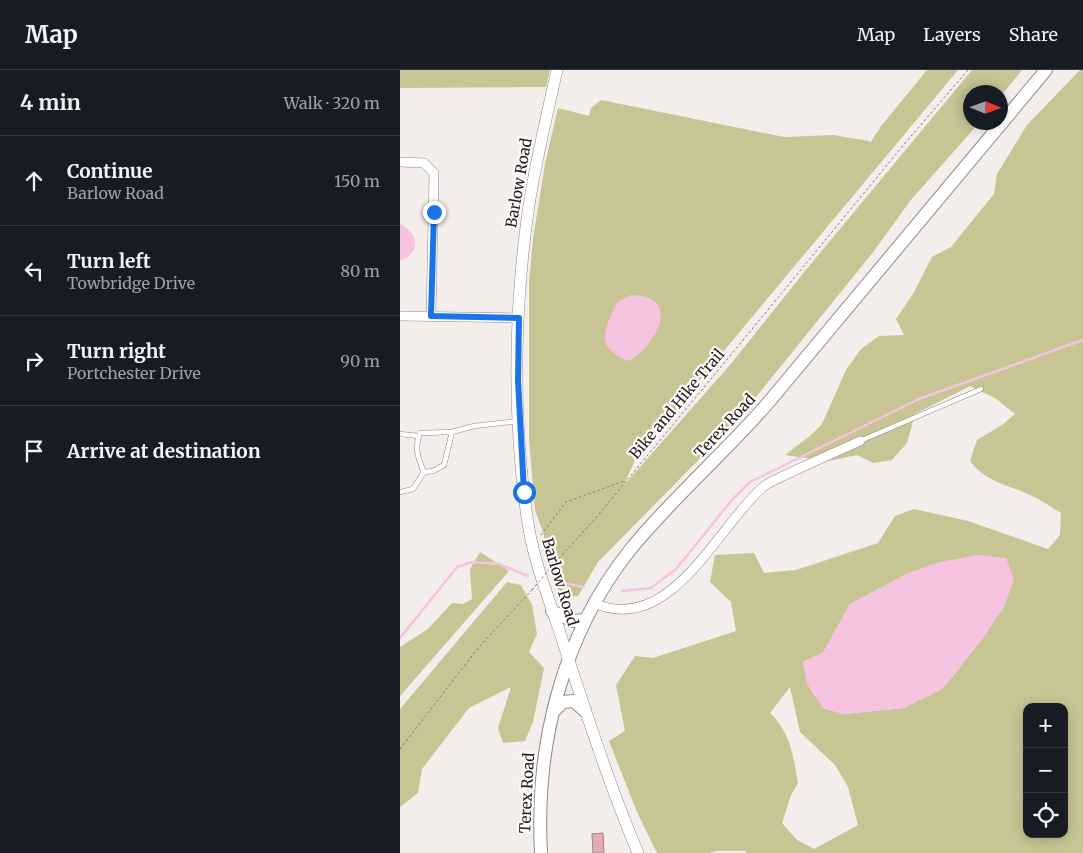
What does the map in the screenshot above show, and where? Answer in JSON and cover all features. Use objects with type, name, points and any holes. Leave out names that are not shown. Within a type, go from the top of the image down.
[{"type":"main road","name":"Terex Road","points":[[541,853],[541,789],[544,755],[553,712],[568,658],[584,620],[594,603],[630,550],[757,416],[1046,70]]},
{"type":"main road","points":[[552,611],[568,619],[584,620]]},
{"type":"main road","points":[[553,712],[564,702],[574,701],[585,711]]},
{"type":"street","name":"Barlow Road","points":[[556,70],[529,204],[519,318],[521,470],[532,544],[540,579],[585,711],[638,853]]},
{"type":"street","points":[[400,162],[424,163],[432,169],[435,180],[431,316]]},
{"type":"street","points":[[400,316],[519,318]]},
{"type":"street","name":"Barlow Road","points":[[594,603],[606,607],[632,609],[660,599],[681,582],[764,487],[860,441]]},
{"type":"lane","points":[[860,441],[981,388]]},
{"type":"lane","points":[[400,434],[419,436],[420,434],[452,432],[474,426],[519,421]]},
{"type":"lane","points":[[424,472],[433,471],[444,465],[452,432]]},
{"type":"lane","points":[[419,436],[417,441],[418,460],[424,472]]},
{"type":"lane","points":[[400,492],[413,489],[424,472]]},
{"type":"path","name":"Bike and Hike Trail","points":[[400,749],[478,648],[532,590],[626,480],[968,70]]},
{"type":"path","points":[[532,544],[566,502],[626,480]]},
{"type":"shaded area","points":[[400,70],[550,70],[546,87],[400,88]]},
{"type":"shaded area","points":[[927,70],[958,70],[635,460],[624,485],[730,365],[805,271],[972,70],[1022,70],[1008,87],[1008,85],[963,85],[963,130],[973,130],[910,201],[874,251],[734,424],[598,562],[578,596],[561,597],[543,551],[544,535],[535,510],[529,439],[529,283],[533,239],[545,164],[558,108],[589,116],[591,108],[601,100],[784,137],[833,135],[869,141],[870,143],[882,125]]},
{"type":"shaded area","points":[[1080,70],[1083,70],[1083,853],[746,853],[745,851],[716,851],[710,853],[657,853],[637,812],[609,741],[625,731],[616,685],[635,656],[653,658],[736,631],[731,602],[710,582],[715,555],[754,553],[764,573],[796,570],[878,543],[895,516],[914,509],[968,521],[1048,549],[1060,535],[1061,513],[1034,497],[983,474],[970,461],[977,440],[1002,425],[1015,414],[995,398],[970,386],[915,414],[907,443],[892,460],[873,463],[857,455],[828,461],[785,455],[822,424],[846,370],[861,349],[879,336],[904,335],[896,319],[913,294],[932,257],[951,247],[994,194],[997,174],[1027,125]],"holes":[[[909,573],[962,665],[942,689],[903,708],[844,714],[823,708],[803,662],[823,653],[850,604]],[[790,687],[800,732],[835,765],[848,787],[858,825],[814,849],[797,840],[782,823],[791,795],[798,783],[787,737],[770,713]]]},
{"type":"shaded area","points":[[400,224],[411,232],[415,243],[412,253],[400,261]]},
{"type":"shaded area","points":[[631,295],[647,297],[657,303],[661,312],[656,333],[639,354],[629,361],[610,350],[606,344],[605,337],[606,329],[617,302]]},
{"type":"shaded area","points":[[480,552],[509,571],[400,696],[400,647],[428,629],[452,603],[463,604],[472,599],[470,569]]},
{"type":"shaded area","points":[[976,555],[1006,558],[1014,579],[1004,607],[981,641],[942,689],[904,708],[844,714],[823,708],[807,684],[803,662],[823,653],[850,604],[909,573],[936,563]]},
{"type":"shaded area","points":[[507,582],[521,585],[532,605],[537,634],[529,652],[544,668],[533,722],[525,741],[503,743],[498,728],[511,687],[469,708],[422,769],[418,793],[400,807],[400,709]]},
{"type":"building","points":[[603,833],[604,853],[593,853],[592,834]]},
{"type":"waterway","points":[[622,591],[651,588],[676,569],[732,500],[750,482],[919,399],[1083,340]]},
{"type":"waterway","points":[[400,638],[457,567],[472,562],[499,564],[528,576]]},
{"type":"waterway","points":[[554,581],[584,587]]},
{"type":"route","points":[[434,212],[431,316],[519,318],[519,421],[524,492]]}]
